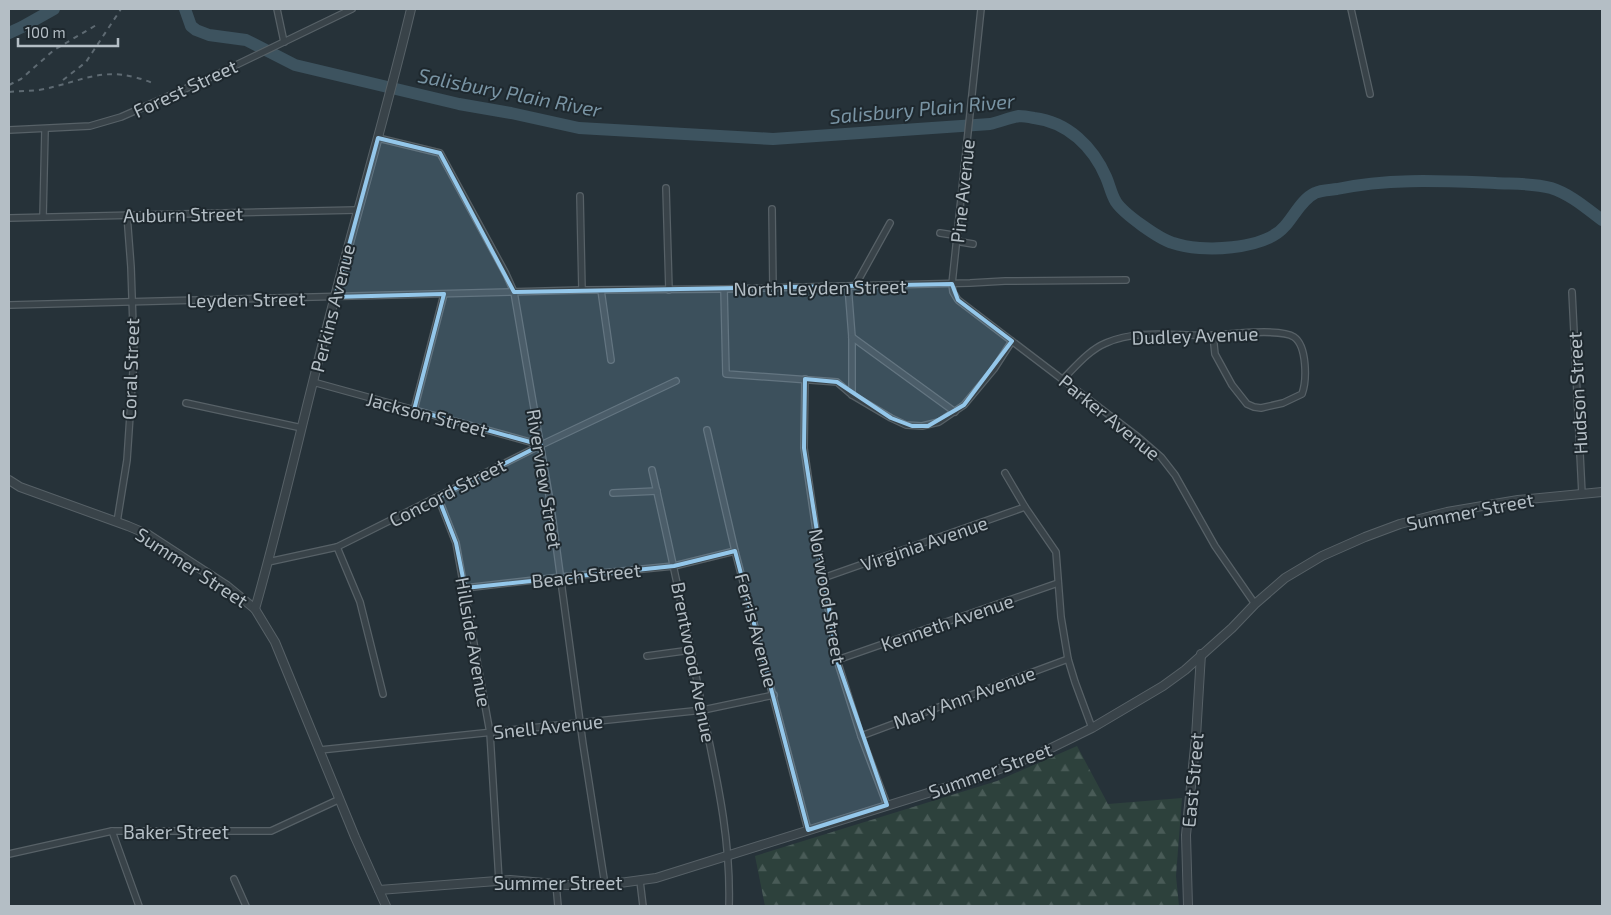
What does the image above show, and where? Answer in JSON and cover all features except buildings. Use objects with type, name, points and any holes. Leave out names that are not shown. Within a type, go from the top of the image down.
[{"type":"street","points":[[277,9],[284,42]]},
{"type":"street","name":"Forest Street","points":[[9,130],[45,130],[90,126],[121,117],[352,9]]},
{"type":"street","name":"Perkins Avenue","points":[[255,609],[357,210],[393,81],[410,9]]},
{"type":"street","name":"Pine Avenue","points":[[952,284],[981,9]]},
{"type":"street","points":[[1351,9],[1370,94]]},
{"type":"street","points":[[43,217],[45,130]]},
{"type":"street","name":"Riverview Street","points":[[378,138],[440,153],[514,292],[541,445],[605,885]]},
{"type":"street","points":[[666,188],[669,290]]},
{"type":"street","points":[[580,196],[582,290]]},
{"type":"street","points":[[772,209],[773,288]]},
{"type":"street","name":"Auburn Street","points":[[9,218],[357,210]]},
{"type":"street","name":"Coral Street","points":[[117,522],[127,460],[134,356],[127,215]]},
{"type":"street","points":[[852,395],[852,286],[890,223]]},
{"type":"street","points":[[940,233],[953,235],[961,242],[973,244]]},
{"type":"street","name":"North Leyden Street","points":[[514,292],[952,284],[991,281],[1126,280]]},
{"type":"street","name":"Parker Avenue","points":[[952,284],[953,292],[958,300],[1144,442],[1166,462],[1215,546],[1255,604]]},
{"type":"street","points":[[724,289],[726,374],[837,382],[852,395],[891,418],[912,426],[934,424],[955,412],[968,401],[1012,341]]},
{"type":"street","points":[[601,290],[611,360]]},
{"type":"street","name":"Leyden Street","points":[[9,305],[514,292]]},
{"type":"street","name":"Hudson Street","points":[[1572,292],[1582,494]]},
{"type":"street","points":[[414,410],[444,294]]},
{"type":"street","name":"Dudley Avenue","points":[[1063,380],[1094,350],[1116,339],[1162,334],[1282,333],[1294,336],[1302,348],[1305,371],[1303,391],[1299,397],[1261,408],[1247,404],[1238,394],[1215,354],[1213,335]]},
{"type":"street","points":[[852,337],[955,412]]},
{"type":"street","name":"Norwood Street","points":[[806,379],[804,448],[823,578],[838,660],[861,736],[886,805]]},
{"type":"street","name":"Concord Street","points":[[268,562],[338,547],[541,445],[676,381]]},
{"type":"street","name":"Jackson Street","points":[[313,382],[541,445]]},
{"type":"street","points":[[186,403],[302,428]]},
{"type":"street","name":"Ferris Avenue","points":[[708,430],[736,551],[808,830]]},
{"type":"street","name":"Brentwood Avenue","points":[[652,470],[674,566],[719,786],[728,856],[729,906]]},
{"type":"street","points":[[1005,473],[1025,508],[1056,552],[1068,659],[1092,728]]},
{"type":"street","name":"Summer Street","points":[[9,480],[20,487],[140,531],[163,543],[227,586],[255,609],[276,642],[386,906]]},
{"type":"street","points":[[613,493],[657,491]]},
{"type":"street","name":"Summer Street","points":[[379,890],[499,881],[605,885],[656,878],[1016,764],[1092,728],[1175,678],[1285,578],[1346,544],[1400,524],[1434,514],[1504,502],[1602,492]]},
{"type":"street","name":"Hillside Avenue","points":[[438,497],[456,542],[490,733],[499,881]]},
{"type":"street","name":"Virginia Avenue","points":[[823,578],[1025,508]]},
{"type":"street","points":[[338,547],[360,602],[383,694]]},
{"type":"street","name":"Beach Street","points":[[465,588],[561,576],[674,566],[736,551]]},
{"type":"street","name":"Kenneth Avenue","points":[[838,660],[1058,583]]},
{"type":"street","points":[[647,656],[691,650]]},
{"type":"street","name":"East Street","points":[[1188,906],[1186,835],[1196,737],[1201,654]]},
{"type":"street","name":"Mary Ann Avenue","points":[[861,736],[1068,659]]},
{"type":"street","name":"Snell Avenue","points":[[320,750],[703,710],[774,695]]},
{"type":"street","name":"Baker Street","points":[[9,854],[112,831],[271,830],[340,799]]},
{"type":"street","points":[[112,831],[140,906]]},
{"type":"street","points":[[234,879],[246,906]]},
{"type":"street","points":[[640,881],[643,906]]},
{"type":"street","points":[[556,884],[558,906]]},
{"type":"highlighted area","points":[[378,138],[440,153],[514,292],[952,284],[958,300],[1012,341],[964,405],[928,426],[912,426],[891,418],[837,382],[805,379],[804,448],[837,660],[887,805],[808,830],[735,551],[674,566],[465,588],[456,543],[438,497],[541,445],[414,410],[444,294],[335,297]]},
{"type":"green space","points":[[1077,746],[1108,804],[1182,798],[1176,876],[1179,906],[765,906],[755,856],[997,781]]},
{"type":"waterway","name":"Salisbury Plain River","points":[[9,33],[54,9]]},
{"type":"waterway","name":"Salisbury Plain River","points":[[185,9],[191,26],[196,30],[209,35],[246,40],[295,65],[459,104],[579,128],[773,139],[990,124],[1019,116],[1046,120],[1068,131],[1086,146],[1101,166],[1116,202],[1126,213],[1159,237],[1185,246],[1215,248],[1248,245],[1276,234],[1285,226],[1302,203],[1315,193],[1376,183],[1416,181],[1544,186],[1571,198],[1602,220]]},
{"type":"railway","points":[[63,80],[86,62],[121,9]]},
{"type":"railway","points":[[9,85],[21,79],[54,50],[98,24]]},
{"type":"railway","points":[[9,92],[39,90],[109,74],[137,78],[155,84]]}]
